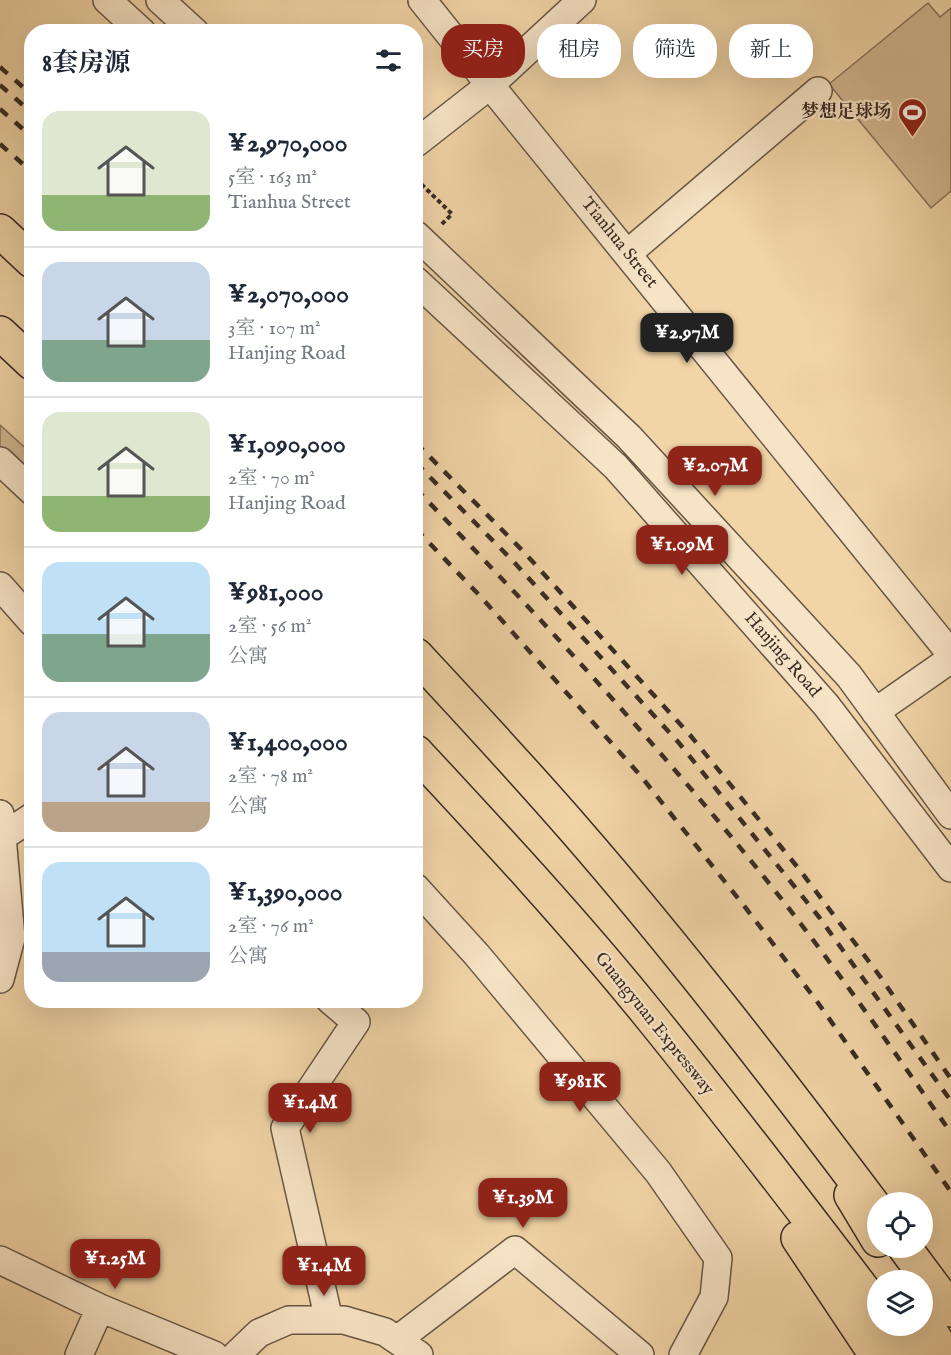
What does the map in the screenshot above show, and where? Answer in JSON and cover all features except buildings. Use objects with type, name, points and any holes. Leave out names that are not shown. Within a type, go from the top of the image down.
[{"type":"highway","points":[[0,231],[24,254]]},
{"type":"highway","points":[[423,663],[575,830],[801,1109],[867,1196]]},
{"type":"highway","name":"Guangyuan Expressway","points":[[423,760],[552,900],[645,1010],[867,1295]]},
{"type":"highway","points":[[645,1010],[876,1355]]},
{"type":"highway","points":[[801,1109],[867,1221]]},
{"type":"highway","points":[[912,1258],[951,1310]]},
{"type":"highway","points":[[933,1335],[945,1355]]},
{"type":"highway","points":[[897,1336],[910,1355]]},
{"type":"street","points":[[107,0],[133,24]]},
{"type":"street","points":[[160,0],[186,24]]},
{"type":"street","name":"Tianhua Street","points":[[422,0],[951,654]]},
{"type":"street","points":[[423,138],[490,85],[582,0]]},
{"type":"street","points":[[627,254],[818,91]]},
{"type":"street","name":"Hanjing Road","points":[[423,242],[629,437],[849,675],[951,815]]},
{"type":"street","name":"Hanjing Road","points":[[423,288],[616,467],[826,705],[951,868]]},
{"type":"street","points":[[0,461],[24,484]]},
{"type":"street","points":[[0,586],[24,613]]},
{"type":"street","points":[[875,712],[951,659]]},
{"type":"street","points":[[0,979],[11,938],[1,825],[24,819]]},
{"type":"street","points":[[423,896],[477,955],[658,1172],[717,1258],[714,1297],[683,1355]]},
{"type":"street","points":[[329,1320],[285,1128],[356,1022],[339,1008]]},
{"type":"street","points":[[397,1340],[515,1250],[640,1355]]},
{"type":"street","points":[[0,1260],[100,1308],[214,1355]]},
{"type":"street","points":[[79,1355],[100,1308]]},
{"type":"street","points":[[245,1350],[259,1333],[289,1320],[344,1320],[385,1332],[419,1355]]},
{"type":"path","points":[[423,186],[452,214]]},
{"type":"shaded area","name":"梦想足球场","points":[[928,3],[940,17],[951,8],[951,191],[931,208],[829,84]]},
{"type":"shaded area","points":[[0,425],[24,447],[24,487],[0,464]]},
{"type":"railway","points":[[0,67],[24,88]]},
{"type":"railway","points":[[0,85],[24,106]]},
{"type":"railway","points":[[0,109],[24,130]]},
{"type":"railway","points":[[0,144],[24,165]]},
{"type":"railway","points":[[423,450],[522,550],[690,735],[799,869],[879,975],[951,1079]]},
{"type":"railway","points":[[423,470],[512,560],[679,743],[819,917],[951,1101]]},
{"type":"railway","points":[[423,496],[599,684],[730,835],[818,947],[951,1133]]},
{"type":"railway","points":[[423,536],[481,597],[640,775],[816,1000],[951,1192]]},
{"type":"place","name":"梦想足球场","points":[[912,138]]}]
